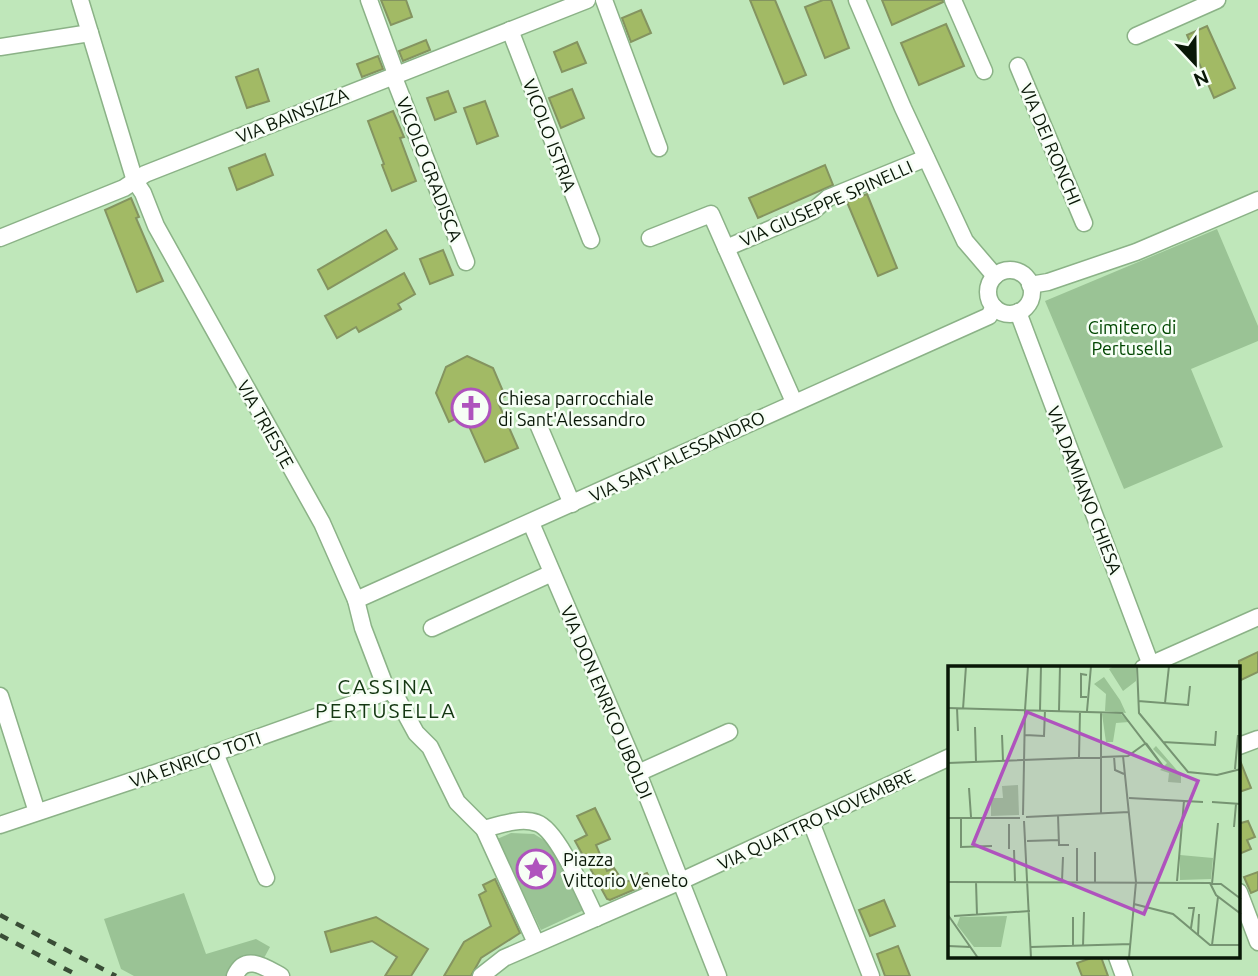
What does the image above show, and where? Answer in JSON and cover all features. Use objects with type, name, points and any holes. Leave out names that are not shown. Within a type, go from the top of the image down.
[{"type":"street","name":"VIA TRIESTE","points":[[80,0],[135,181],[143,193],[156,226],[322,523],[356,600],[363,628],[384,683],[398,700],[416,733],[430,747],[457,802],[484,829]]},
{"type":"street","name":"VICOLO GRADISCA","points":[[369,0],[466,262]]},
{"type":"street","name":"VIA BAINSIZZA","points":[[0,238],[124,188],[145,174],[587,0]]},
{"type":"street","points":[[604,0],[659,148]]},
{"type":"street","points":[[857,0],[965,241],[995,276]]},
{"type":"street","points":[[953,0],[984,71]]},
{"type":"street","points":[[1136,36],[1217,0]]},
{"type":"street","name":"VICOLO ISTRIA","points":[[510,30],[590,240]]},
{"type":"street","points":[[0,47],[90,33]]},
{"type":"street","name":"VIA DEI RONCHI","points":[[1018,66],[1084,223]]},
{"type":"street","name":"VIA GIUSEPPE SPINELLI","points":[[726,248],[813,211],[828,198],[926,158]]},
{"type":"street","points":[[1030,285],[1048,282],[1136,252],[1258,200]]},
{"type":"street","points":[[650,238],[711,215],[794,402]]},
{"type":"street","points":[[1013,271],[1026,277],[1030,285],[1030,299],[1018,312],[1006,314],[993,307],[988,294],[989,286],[1001,272],[1013,271]]},
{"type":"street","name":"VIA SANT'ALESSANDRO","points":[[356,600],[989,316],[993,307]]},
{"type":"street","name":"VIA DAMIANO CHIESA","points":[[1018,312],[1148,666]]},
{"type":"street","points":[[538,424],[572,504]]},
{"type":"street","name":"VIA DON ENRICO UBOLDI","points":[[531,523],[638,773],[718,976]]},
{"type":"street","points":[[432,628],[552,573]]},
{"type":"street","points":[[1150,666],[1258,617]]},
{"type":"street","name":"VIA ENRICO TOTI","points":[[0,825],[389,691]]},
{"type":"street","points":[[0,696],[37,812]]},
{"type":"street","points":[[638,773],[729,732]]},
{"type":"street","points":[[1240,746],[1258,739]]},
{"type":"street","points":[[215,752],[266,878]]},
{"type":"street","name":"VIA QUATTRO NOVEMBRE","points":[[481,976],[504,958],[536,943],[681,881],[948,758]]},
{"type":"street","points":[[536,943],[484,829],[519,821],[537,822],[553,833],[596,918]]},
{"type":"street","points":[[811,822],[871,976]]},
{"type":"street","points":[[1240,895],[1258,942]]},
{"type":"street","points":[[1117,958],[1124,976]]},
{"type":"street","points":[[235,976],[238,968],[245,963],[255,963],[281,976]]},
{"type":"green space","name":"Cimitero di Pertusella","points":[[1217,229],[1258,326],[1258,341],[1191,369],[1223,447],[1124,489],[1045,301]]},
{"type":"green space","points":[[511,833],[534,834],[552,845],[584,910],[541,930],[497,839]]},
{"type":"green space","points":[[184,893],[206,954],[256,939],[270,947],[264,958],[252,957],[239,961],[230,976],[134,976],[121,969],[104,919]]},
{"type":"building","points":[[381,0],[406,0],[412,17],[391,25]]},
{"type":"building","points":[[750,0],[775,0],[806,75],[784,84]]},
{"type":"building","points":[[831,0],[849,48],[825,58],[805,7]]},
{"type":"building","points":[[882,0],[943,0],[943,2],[892,25]]},
{"type":"building","points":[[641,10],[651,33],[631,42],[622,18]]},
{"type":"building","points":[[946,24],[964,66],[919,85],[901,43]]},
{"type":"building","points":[[1207,26],[1235,88],[1214,98],[1187,35]]},
{"type":"building","points":[[426,40],[430,50],[403,61],[399,51]]},
{"type":"building","points":[[577,42],[586,63],[562,72],[554,52]]},
{"type":"building","points":[[378,56],[383,69],[362,77],[357,64]]},
{"type":"building","points":[[258,69],[269,101],[247,108],[236,77]]},
{"type":"building","points":[[572,89],[584,118],[561,128],[549,98]]},
{"type":"building","points":[[448,91],[456,112],[435,120],[427,98]]},
{"type":"building","points":[[485,101],[498,136],[477,144],[464,108]]},
{"type":"building","points":[[393,111],[404,137],[400,138],[416,181],[392,191],[368,121]]},
{"type":"building","points":[[265,154],[273,175],[237,190],[229,168]]},
{"type":"building","points":[[825,165],[833,185],[758,218],[749,198]]},
{"type":"building","points":[[867,194],[897,268],[878,276],[847,202]]},
{"type":"building","points":[[131,198],[139,217],[136,218],[163,281],[137,292],[105,210]]},
{"type":"building","points":[[386,230],[397,249],[328,289],[318,270]]},
{"type":"building","points":[[443,250],[453,275],[430,284],[420,259]]},
{"type":"building","points":[[404,273],[415,294],[398,304],[401,309],[359,332],[356,327],[337,338],[325,316]]},
{"type":"building","name":"Chiesa parrocchiale di Sant'Alessandro","points":[[467,356],[493,368],[505,396],[497,400],[518,448],[485,462],[464,415],[449,422],[436,393],[446,367]]},
{"type":"building","points":[[1258,652],[1258,672],[1240,681],[1239,661]]},
{"type":"building","points":[[1240,760],[1251,788],[1240,792]]},
{"type":"building","points":[[595,808],[610,839],[596,845],[607,871],[614,868],[624,883],[647,873],[652,882],[607,899],[575,841],[587,835],[577,816]]},
{"type":"building","points":[[1248,821],[1255,837],[1247,840],[1251,849],[1240,854],[1240,822]]},
{"type":"building","points":[[1258,872],[1258,890],[1251,893],[1244,877]]},
{"type":"building","points":[[495,879],[520,933],[481,958],[471,976],[444,976],[464,942],[491,926],[479,895],[486,891],[483,885]]},
{"type":"building","points":[[884,900],[895,926],[870,936],[859,910]]},
{"type":"building","points":[[376,917],[428,949],[411,976],[385,976],[397,957],[372,941],[331,952],[325,932]]},
{"type":"building","points":[[898,946],[910,976],[885,976],[877,954]]},
{"type":"building","points":[[1101,958],[1108,976],[1082,976],[1077,963]]},
{"type":"railway","points":[[0,915],[116,976]]},
{"type":"railway","points":[[0,935],[79,976]]},
{"type":"place","name":"Chiesa parrocchiale di Sant'Alessandro","points":[[471,408]]},
{"type":"place","name":"Piazza Vittorio Veneto","points":[[536,869]]},
{"type":"district","name":"CASSINA PERTUSELLA","points":[[386,698]]}]
